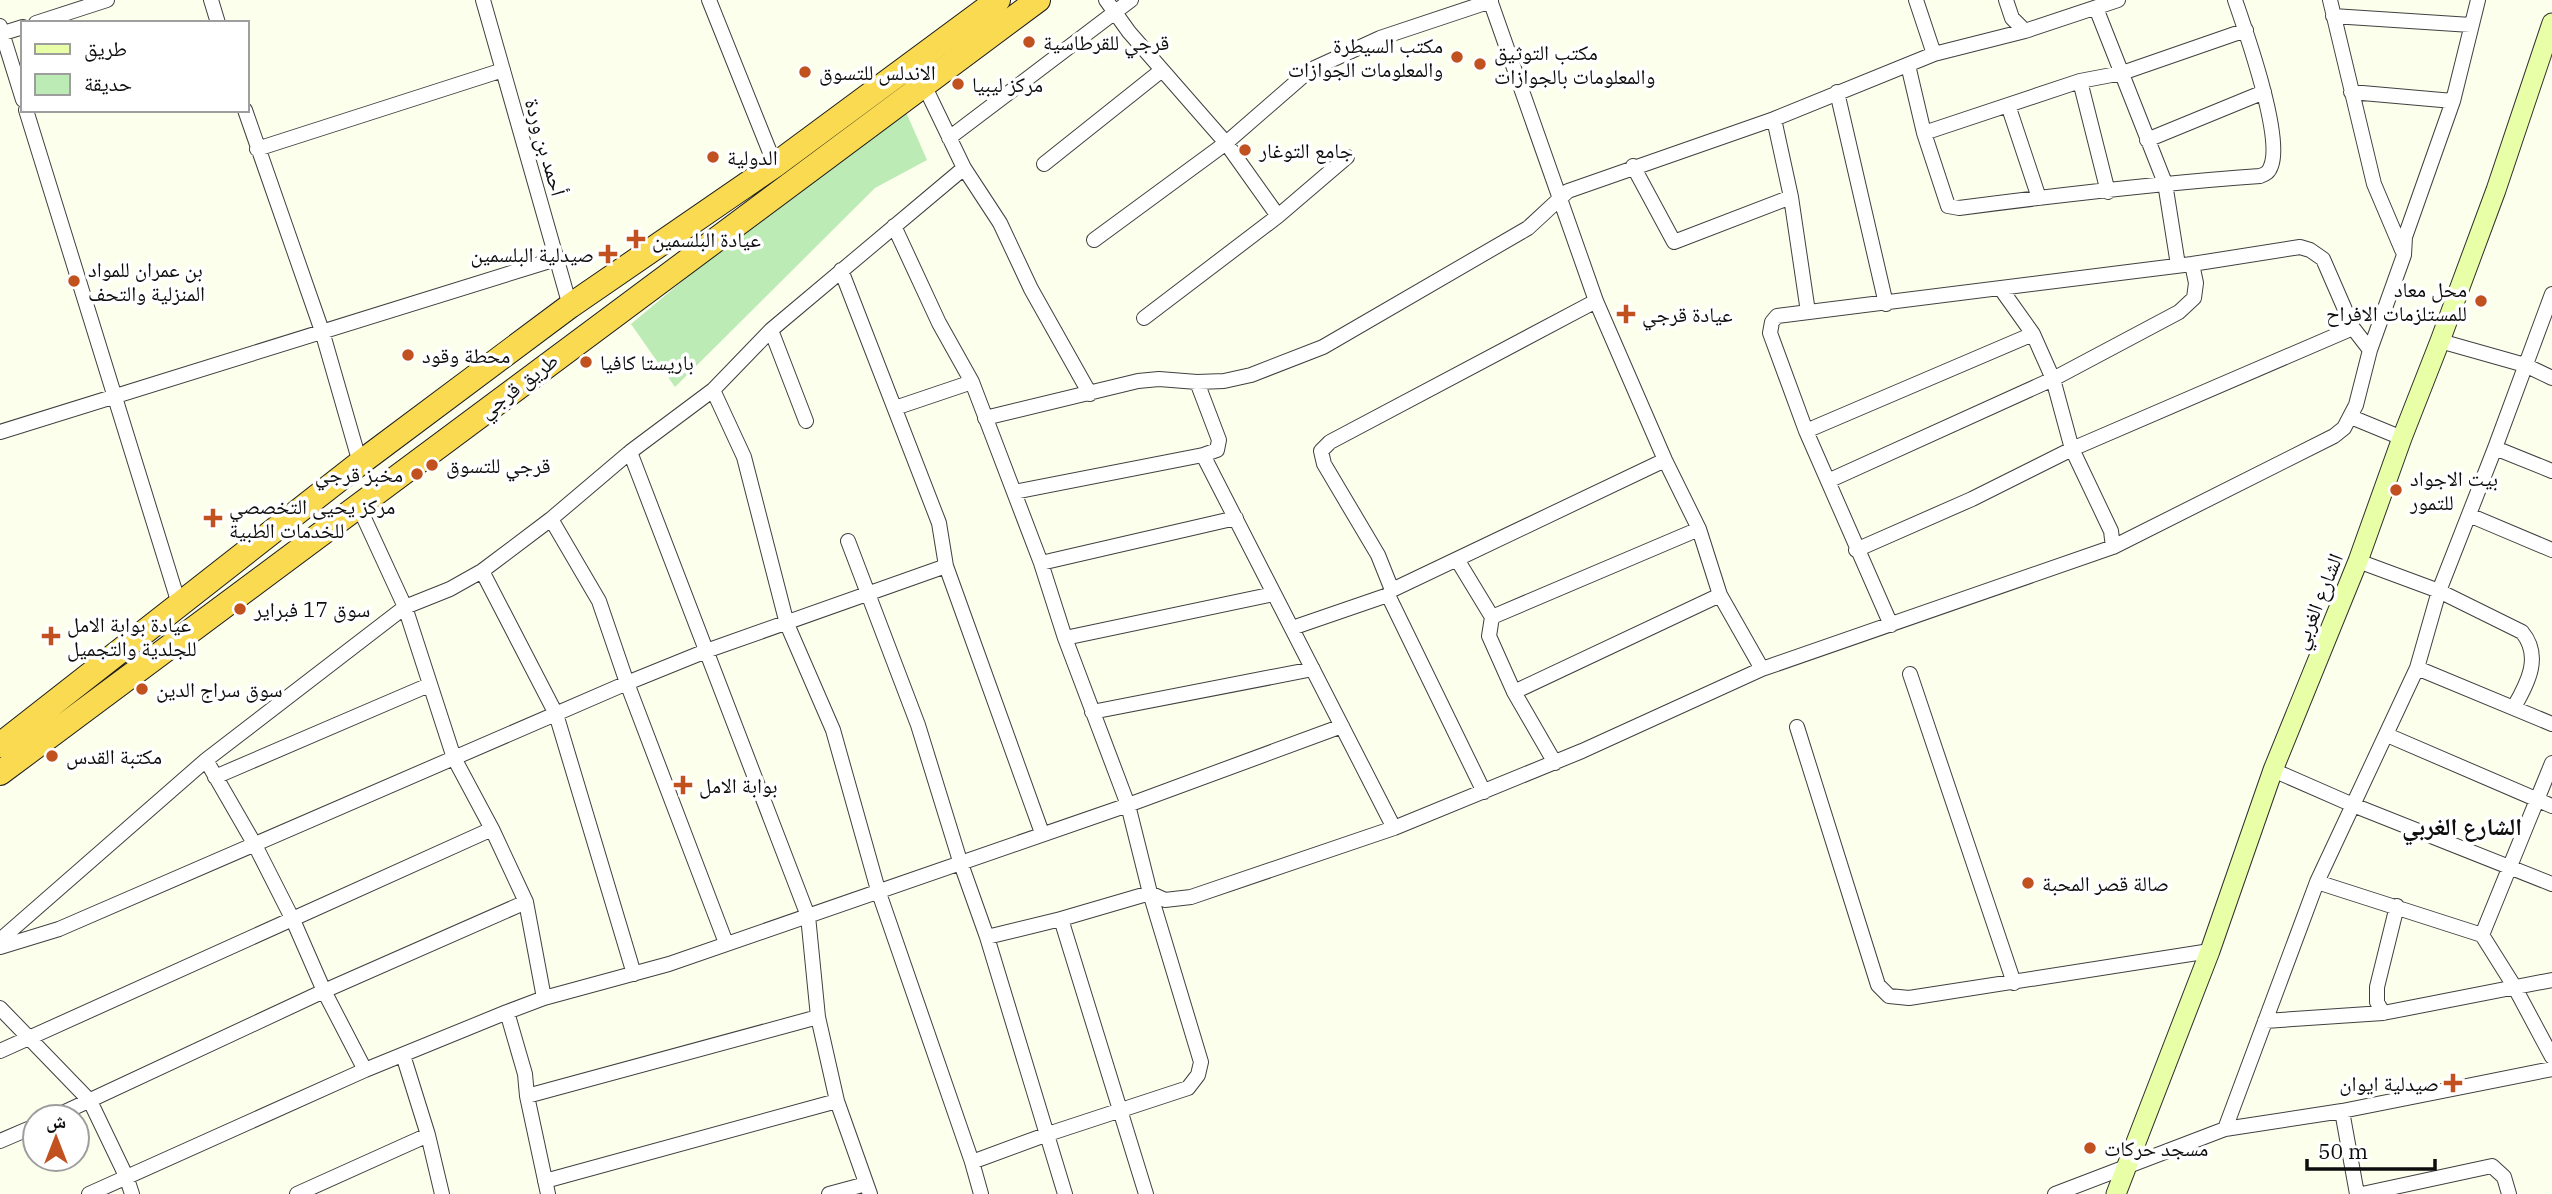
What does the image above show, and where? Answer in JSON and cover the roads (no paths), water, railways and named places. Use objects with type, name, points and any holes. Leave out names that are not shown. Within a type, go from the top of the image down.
[{"type":"highway","name":"طريق قرجي","points":[[0,745],[360,463],[570,306],[775,165],[998,0]]},
{"type":"highway","name":"طريق قرجي","points":[[0,773],[1038,0]]},
{"type":"street","points":[[42,21],[107,0]]},
{"type":"street","points":[[211,0],[217,21]]},
{"type":"street","name":"أحمد بن وردة","points":[[483,0],[570,306]]},
{"type":"street","points":[[709,0],[775,165]]},
{"type":"street","points":[[949,138],[1111,6],[1131,0]]},
{"type":"street","points":[[1094,240],[1226,143],[1310,70],[1380,38],[1490,0],[1596,301],[1665,460],[1699,529],[1720,595],[1762,668]]},
{"type":"street","points":[[1916,0],[1934,54]]},
{"type":"street","points":[[2006,0],[2012,18],[2025,31]]},
{"type":"street","points":[[985,418],[1138,381],[1224,381],[1251,376],[1323,347],[1528,228],[1568,191],[1774,118],[1934,54],[2025,31],[2118,0]]},
{"type":"street","points":[[1908,65],[1924,133],[1948,206],[1959,208],[2165,183],[2260,176],[2266,174],[2273,160],[2264,92],[2235,0]]},
{"type":"street","points":[[2330,0],[2374,184],[2404,256]]},
{"type":"street","points":[[987,937],[1150,893],[1165,900],[1191,897],[1394,828],[1555,763],[1762,668],[2113,547],[2323,442],[2344,428],[2351,417],[2370,349],[2404,256],[2405,237],[2452,101],[2478,0]]},
{"type":"street","points":[[1111,6],[1129,32],[1226,143],[1278,215]]},
{"type":"street","points":[[1828,481],[2053,379],[2189,305],[2194,299],[2196,291],[2185,264],[2165,183],[2096,9]]},
{"type":"street","points":[[2333,16],[2471,25]]},
{"type":"street","name":"الشارع الغربي","points":[[2122,1185],[2210,951],[2273,770],[2358,561],[2441,341],[2496,190],[2552,23]]},
{"type":"street","points":[[21,27],[1,31],[21,94]]},
{"type":"street","points":[[1924,133],[2080,82],[2122,73],[2246,30]]},
{"type":"street","points":[[257,149],[503,69]]},
{"type":"street","points":[[1044,164],[1162,70]]},
{"type":"street","points":[[2080,82],[2108,192]]},
{"type":"street","points":[[924,85],[964,168],[1000,223],[1031,289],[1090,394]]},
{"type":"street","points":[[1837,92],[1886,304]]},
{"type":"street","points":[[2147,140],[2264,92]]},
{"type":"street","points":[[2351,92],[2452,101]]},
{"type":"street","points":[[2008,105],[2039,198]]},
{"type":"street","points":[[27,112],[179,604]]},
{"type":"street","points":[[246,112],[322,331],[360,463]]},
{"type":"street","points":[[1774,118],[1791,197],[1808,312]]},
{"type":"street","points":[[1144,318],[1278,215],[1347,157]]},
{"type":"street","points":[[1633,166],[1674,242],[1791,197]]},
{"type":"street","points":[[0,940],[206,760],[405,607],[450,589],[482,571],[551,519],[630,452],[713,390],[771,330],[964,168]]},
{"type":"street","points":[[894,226],[939,323],[972,382],[1041,563],[1065,638],[1128,805],[1150,893],[1201,1062],[1198,1076],[1188,1088],[972,1162]]},
{"type":"street","points":[[1891,625],[1806,431],[1770,333],[1772,322],[1777,316],[2001,289],[2300,247],[2323,259],[2353,328],[2370,349]]},
{"type":"street","points":[[0,432],[556,259]]},
{"type":"street","points":[[841,270],[939,523],[946,566],[1042,832]]},
{"type":"street","points":[[2001,289],[2033,334],[2053,379],[2072,449],[2111,531],[2113,547]]},
{"type":"street","points":[[2225,1129],[2317,882],[2417,668],[2439,591],[2552,294]]},
{"type":"street","points":[[1484,792],[1390,593],[1378,555],[1324,464],[1321,451],[1330,442],[1596,301]]},
{"type":"street","points":[[1856,550],[1972,499],[2072,449],[2353,328]]},
{"type":"street","points":[[771,330],[806,421]]},
{"type":"street","points":[[1806,431],[2033,334]]},
{"type":"street","points":[[2441,341],[2525,365],[2552,378]]},
{"type":"street","points":[[894,408],[972,382]]},
{"type":"street","points":[[1014,492],[1217,450],[1220,444],[1198,382]]},
{"type":"street","points":[[713,390],[744,457],[787,624],[833,730],[878,890],[981,1194]]},
{"type":"street","points":[[2351,417],[2402,439]]},
{"type":"street","points":[[2495,448],[2552,471]]},
{"type":"street","points":[[630,452],[808,916],[818,1017],[837,1101],[868,1189],[830,1194]]},
{"type":"street","points":[[1203,455],[1394,828]]},
{"type":"street","points":[[1292,628],[1390,593],[1665,460]]},
{"type":"street","points":[[358,505],[405,607],[454,758],[492,829],[526,902],[544,999]]},
{"type":"street","points":[[2469,515],[2552,550]]},
{"type":"street","points":[[1041,563],[1236,518]]},
{"type":"street","points":[[551,519],[599,601],[627,683],[726,943]]},
{"type":"street","points":[[1492,617],[1699,529]]},
{"type":"street","points":[[848,541],[918,725],[960,861],[987,937],[1065,1194]]},
{"type":"street","points":[[1458,561],[1492,617],[1489,636],[1514,692],[1555,763]]},
{"type":"street","points":[[2358,561],[2439,591],[2522,632],[2529,641],[2532,665],[2525,689],[2514,707]]},
{"type":"street","points":[[0,947],[59,929],[706,651],[946,566]]},
{"type":"street","points":[[482,571],[556,714],[634,974]]},
{"type":"street","points":[[1065,638],[1275,594]]},
{"type":"street","points":[[1514,692],[1720,595]]},
{"type":"street","points":[[2417,668],[2552,724]]},
{"type":"street","points":[[1092,712],[1313,669]]},
{"type":"street","points":[[1910,674],[2014,983]]},
{"type":"street","points":[[215,777],[429,685]]},
{"type":"street","points":[[89,1194],[365,1070],[507,1012],[634,974],[808,916],[1042,832],[1128,805],[1342,726]]},
{"type":"street","points":[[1797,727],[1882,992],[1897,998],[1909,998],[2210,951]]},
{"type":"street","points":[[2387,735],[2552,806]]},
{"type":"street","points":[[206,760],[255,845],[293,919],[324,991],[365,1070]]},
{"type":"street","points":[[2482,935],[2552,763]]},
{"type":"street","points":[[2273,770],[2353,805],[2552,884]]},
{"type":"street","points":[[0,1051],[492,829]]},
{"type":"street","points":[[2317,882],[2482,935],[2514,986],[2552,1058]]},
{"type":"street","points":[[86,1103],[324,991],[526,902]]},
{"type":"street","points":[[2383,1013],[2377,1002],[2377,986],[2397,906]]},
{"type":"street","points":[[1061,919],[1146,1194]]},
{"type":"street","points":[[2265,1021],[2383,1013],[2552,979]]},
{"type":"street","points":[[0,1008],[90,1101],[132,1194]]},
{"type":"street","points":[[507,1012],[525,1074],[527,1096],[547,1187],[837,1101]]},
{"type":"street","points":[[527,1096],[818,1017]]},
{"type":"street","points":[[403,1055],[428,1135],[442,1194]]},
{"type":"street","points":[[2055,1194],[2122,1185],[2225,1129],[2342,1111],[2552,1069]]},
{"type":"street","points":[[2342,1111],[2359,1194],[2492,1166],[2504,1177],[2509,1194]]},
{"type":"street","points":[[0,1142],[21,1132]]},
{"type":"street","points":[[297,1194],[428,1135]]},
{"type":"street","points":[[2435,1178],[2438,1194]]},
{"type":"place","name":"قرجي للقرطاسية","points":[[1029,42]]},
{"type":"place","name":"مكتب السيطرة والمعلومات الجوازات","points":[[1457,57]]},
{"type":"place","name":"مكتب التوثيق والمعلومات بالجوازات","points":[[1480,64]]},
{"type":"place","name":"الاندلس للتسوق","points":[[805,72]]},
{"type":"place","name":"مركز ليبيا","points":[[958,84]]},
{"type":"place","name":"جامع التوغار","points":[[1245,150]]},
{"type":"place","name":"الدولية","points":[[713,157]]},
{"type":"place","name":"عيادة البلسمين","points":[[636,239]]},
{"type":"place","name":"صيدلية البلسمين","points":[[608,254]]},
{"type":"place","name":"بن عمران للمواد المنزلية والتحف","points":[[74,281]]},
{"type":"place","name":"محل معاد للمستلزمات الافراح","points":[[2481,301]]},
{"type":"place","name":"عيادة قرجي","points":[[1626,314]]},
{"type":"place","name":"محطة وقود","points":[[408,355]]},
{"type":"place","name":"باريستا كافيا","points":[[586,362]]},
{"type":"place","name":"قرجي للتسوق","points":[[432,465]]},
{"type":"place","name":"مخبز قرجي","points":[[417,474]]},
{"type":"place","name":"بيت الاجواد للتمور","points":[[2396,490]]},
{"type":"place","name":"مركز يحيى التخصصي للخدمات الطبية","points":[[213,518]]},
{"type":"place","name":"سوق 17 فبراير","points":[[240,609]]},
{"type":"place","name":"عيادة بوابة الامل للجلدية والتجميل","points":[[51,636]]},
{"type":"place","name":"سوق سراج الدين","points":[[142,689]]},
{"type":"place","name":"مكتبة القدس","points":[[52,756]]},
{"type":"place","name":"بوابة الامل","points":[[683,785]]},
{"type":"place","name":"صالة قصر المحبة","points":[[2028,883]]},
{"type":"place","name":"صيدلية ايوان","points":[[2453,1083]]},
{"type":"place","name":"مسجد حركات","points":[[2090,1148]]},
{"type":"district","name":"الشارع الغربي","points":[[2462,826]]}]
